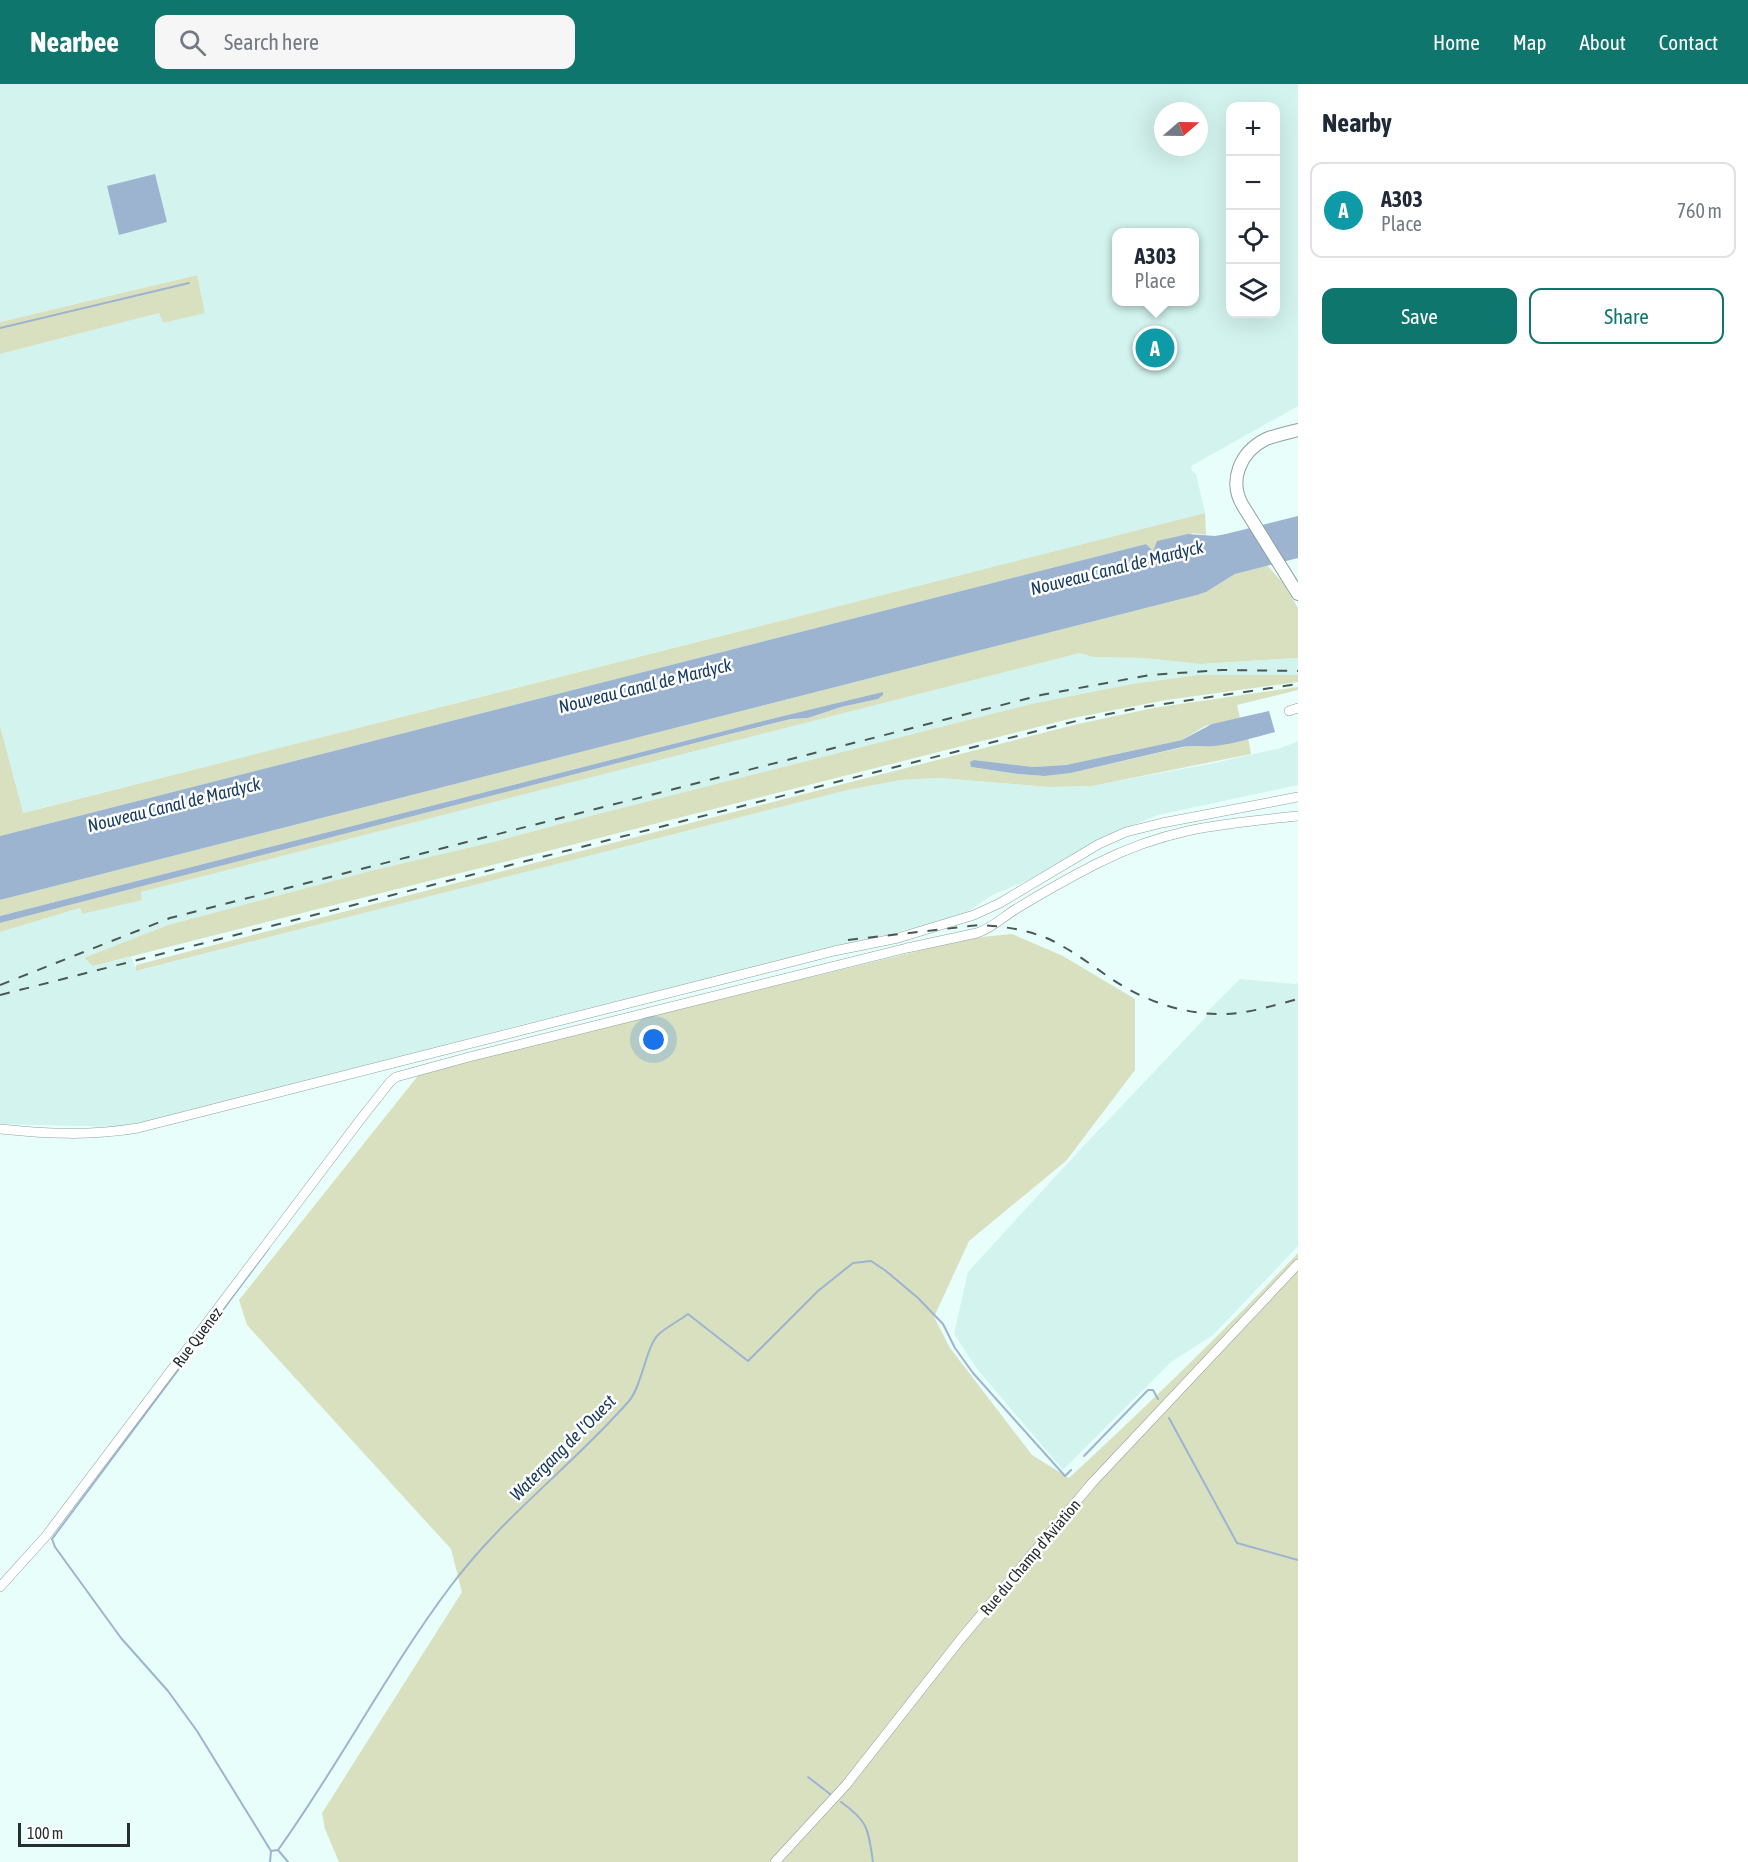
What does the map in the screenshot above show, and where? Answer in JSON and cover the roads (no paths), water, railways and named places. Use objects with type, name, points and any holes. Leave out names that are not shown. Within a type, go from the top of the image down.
[{"type":"main road","points":[[1298,430],[1266,439],[1254,448],[1241,462],[1236,479],[1236,489],[1243,506],[1298,594]]},
{"type":"main road","points":[[1254,448],[1298,437]]},
{"type":"street","points":[[0,1129],[69,1135],[107,1133],[145,1127],[834,951],[898,938],[946,925],[987,909],[1092,848],[1126,832],[1298,797]]},
{"type":"street","name":"Rue Quenez","points":[[0,1587],[64,1512],[390,1082],[400,1076],[907,948],[981,932],[1098,863],[1155,838],[1206,826],[1298,816]]},
{"type":"street","name":"Rue du Champ d'Aviation","points":[[775,1862],[846,1785],[986,1609],[1092,1483],[1298,1264]]},
{"type":"water","points":[[155,174],[167,222],[119,235],[107,186]]},
{"type":"water","name":"Nouveau Canal de Mardyck","points":[[1298,516],[1298,558],[1235,574],[1197,595],[0,900],[0,836],[1146,544],[1152,550],[1157,541],[1188,534],[1215,536]]},
{"type":"water","points":[[883,692],[878,699],[841,707],[808,718],[791,719],[734,733],[0,923],[0,916]]},
{"type":"water","points":[[1269,711],[1275,732],[1222,745],[1182,747],[1071,773],[1045,776],[1018,774],[971,767],[970,762],[974,760],[1033,767],[1066,765],[1182,740],[1212,724]]},
{"type":"waterway","points":[[0,328],[189,283]]},
{"type":"waterway","points":[[269,1248],[52,1539],[55,1547],[121,1638],[168,1691],[197,1731],[271,1851]]},
{"type":"waterway","name":"Watergang de l'Ouest","points":[[270,1862],[271,1851],[278,1850],[300,1818],[405,1652],[450,1587],[491,1538],[629,1401],[658,1335],[688,1314],[748,1361],[818,1291],[853,1263],[871,1261],[918,1298],[943,1324],[955,1348],[973,1373],[1065,1476],[1071,1470]]},
{"type":"waterway","name":"Watergang de l'Ouest","points":[[1084,1456],[1148,1390],[1153,1390],[1158,1399]]},
{"type":"waterway","name":"Watergang de l'Ouest","points":[[1169,1418],[1237,1543],[1298,1560]]},
{"type":"waterway","points":[[808,1777],[830,1794]]},
{"type":"waterway","points":[[841,1802],[857,1815],[866,1827],[873,1862]]},
{"type":"waterway","points":[[278,1850],[288,1862]]},
{"type":"railway","points":[[0,985],[170,918],[1041,695],[1150,675],[1222,670],[1298,671]]},
{"type":"railway","points":[[0,995],[1080,720],[1143,707],[1298,684]]},
{"type":"railway","points":[[848,940],[979,925],[1007,928],[1025,931],[1051,940],[1125,987],[1176,1008],[1203,1013],[1227,1014],[1258,1010],[1298,999]]},
{"type":"place","name":"A303","points":[[1155,348]]}]
